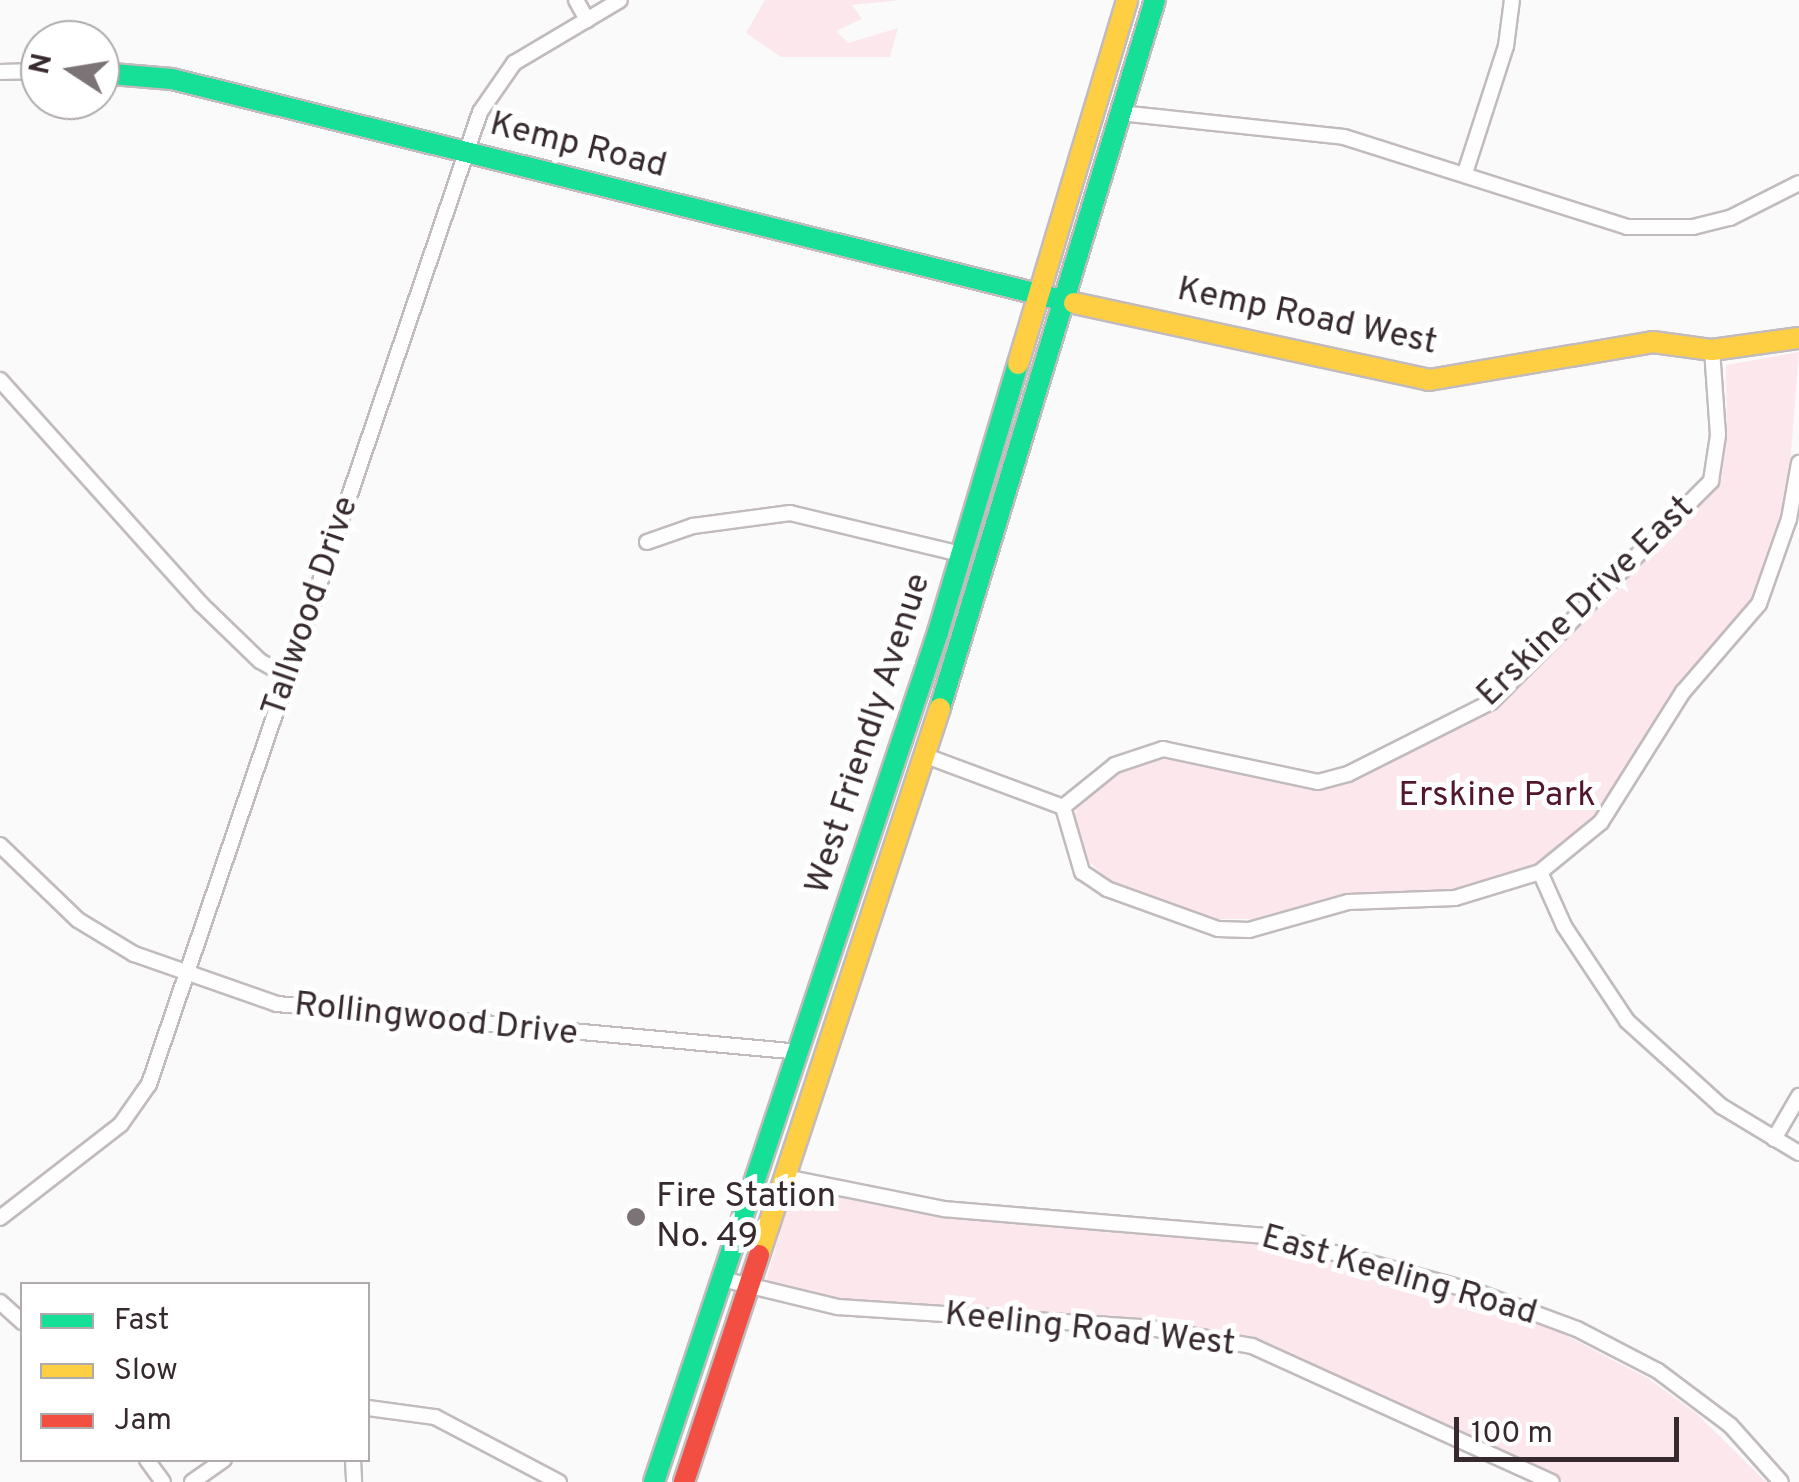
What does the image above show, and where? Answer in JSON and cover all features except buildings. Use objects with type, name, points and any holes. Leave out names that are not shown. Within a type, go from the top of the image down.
[{"type":"main road","name":"West Friendly Avenue","points":[[654,1482],[800,1052],[960,554],[1128,0]]},
{"type":"main road","name":"West Friendly Avenue","points":[[684,1482],[926,756],[1154,0]]},
{"type":"main road","name":"Kemp Road","points":[[120,75],[172,80],[1037,295]]},
{"type":"main road","name":"Kemp Road West","points":[[1037,295],[1429,380],[1653,342],[1712,350],[1799,338]]},
{"type":"street","points":[[576,0],[587,20]]},
{"type":"street","name":"Tallwood Drive","points":[[0,1218],[135,1108],[190,978],[287,676],[465,151],[495,85],[514,63],[620,0]]},
{"type":"street","points":[[1465,173],[1492,96],[1512,0]]},
{"type":"street","points":[[1120,113],[1344,137],[1627,227],[1652,228],[1730,218],[1799,183]]},
{"type":"street","name":"Erskine Drive East","points":[[1064,807],[1115,765],[1162,749],[1318,782],[1348,774],[1491,702],[1711,481],[1718,434],[1712,350]]},
{"type":"street","points":[[0,380],[201,604],[260,661],[287,676]]},
{"type":"street","points":[[926,756],[1064,807],[1082,872],[1107,889],[1218,929],[1249,930],[1348,902],[1454,898],[1540,872],[1601,822],[1683,692],[1759,604],[1789,518],[1799,463]]},
{"type":"street","points":[[647,542],[693,526],[790,513],[960,554]]},
{"type":"street","name":"Rollingwood Drive","points":[[0,845],[78,920],[190,978],[329,1014],[800,1052]]},
{"type":"street","points":[[1540,872],[1564,926],[1627,1021],[1721,1106],[1799,1153]]},
{"type":"street","points":[[1774,1139],[1799,1096]]},
{"type":"street","name":"East Keeling Road","points":[[785,1178],[929,1207],[1276,1237],[1480,1292],[1577,1328],[1658,1371],[1730,1426],[1782,1482]]},
{"type":"street","name":"Keeling Road West","points":[[722,1279],[838,1307],[1151,1328],[1252,1346],[1552,1482]]},
{"type":"street","points":[[0,1302],[20,1320]]},
{"type":"street","points":[[370,1408],[435,1416],[559,1482]]},
{"type":"street","points":[[192,1482],[221,1462]]},
{"type":"green space","points":[[765,0],[901,0],[852,5],[862,19],[836,31],[848,43],[898,28],[890,57],[781,57],[746,33]]},
{"type":"green space","name":"Erskine Park","points":[[1799,352],[1788,491],[1751,601],[1682,681],[1591,822],[1536,866],[1458,889],[1349,893],[1252,919],[1212,919],[1109,880],[1081,855],[1072,829],[1078,802],[1119,772],[1164,756],[1322,789],[1491,711],[1718,487],[1727,437],[1726,365]]},
{"type":"green space","points":[[793,1186],[933,1213],[1276,1244],[1474,1299],[1550,1327],[1649,1379],[1696,1413],[1766,1482],[1564,1482],[1249,1338],[841,1301],[765,1284]]},
{"type":"traffic: fast","points":[[940,708],[1155,0]]},
{"type":"traffic: fast","points":[[120,75],[172,79],[1074,303]]},
{"type":"traffic: fast","points":[[654,1482],[938,632],[1018,364]]},
{"type":"traffic: slow","points":[[1018,364],[1127,0]]},
{"type":"traffic: slow","points":[[1074,303],[1429,380],[1653,342],[1712,350],[1799,338]]},
{"type":"traffic: slow","points":[[759,1255],[940,708]]},
{"type":"traffic: jam","points":[[684,1482],[759,1255]]},
{"type":"place","name":"Fire Station No. 49","points":[[636,1217]]}]
